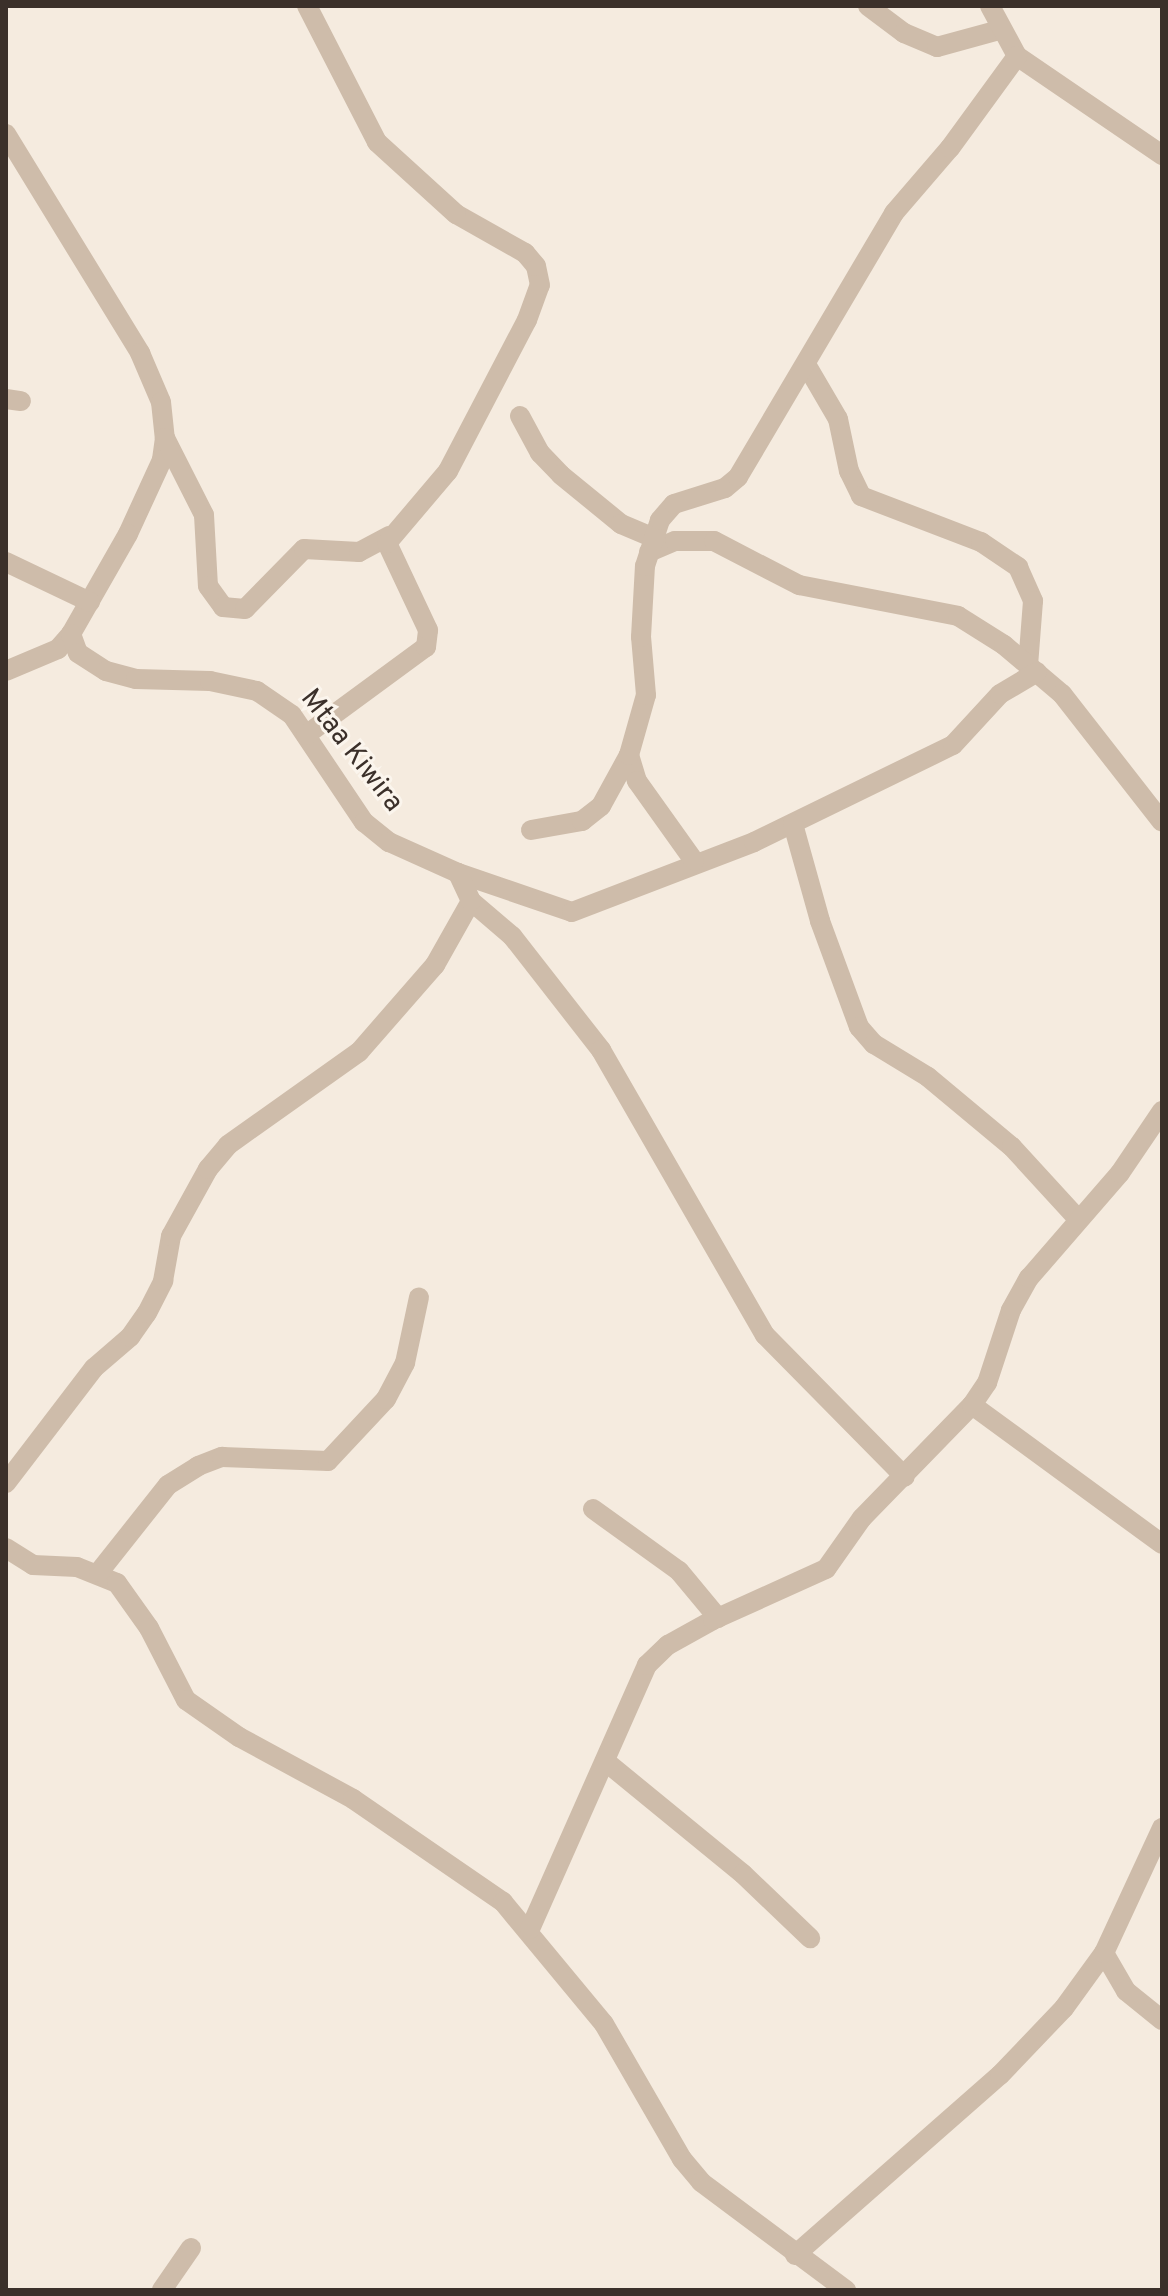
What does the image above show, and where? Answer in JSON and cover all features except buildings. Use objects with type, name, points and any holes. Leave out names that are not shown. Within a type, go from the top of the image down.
[{"type":"street","points":[[6,134],[140,353],[161,402],[165,438],[204,515],[208,586],[223,607],[245,609],[304,549],[359,552],[389,536],[443,479],[527,320],[540,285],[536,266],[525,253],[456,214],[377,142],[307,6]]},
{"type":"street","points":[[868,6],[904,33],[937,47],[999,30]]},
{"type":"street","points":[[990,6],[999,30],[1017,56],[1162,155]]},
{"type":"street","points":[[531,830],[582,821],[601,806],[629,755],[646,695],[641,637],[652,545],[660,520],[674,504],[725,488],[738,477],[807,366],[894,213],[950,148],[1017,56]]},
{"type":"street","points":[[807,366],[838,419],[849,471],[861,496],[981,542],[1018,567],[1033,601],[1033,669]]},
{"type":"street","points":[[520,416],[540,453],[561,475],[652,545],[675,541],[723,543],[799,585],[958,616],[1033,669],[1100,738],[1162,822]]},
{"type":"street","points":[[6,671],[58,649],[71,634],[146,496],[165,438]]},
{"type":"street","points":[[306,735],[426,647],[428,630],[390,558],[389,536]]},
{"type":"street","points":[[6,562],[90,602]]},
{"type":"street","name":"Mtaa Kiwira","points":[[71,634],[78,653],[106,671],[136,679],[210,681],[257,691],[292,715],[364,822],[389,842],[458,873],[572,912],[793,824],[953,745],[1000,694],[1033,669]]},
{"type":"street","points":[[629,755],[637,781],[694,861]]},
{"type":"street","points":[[793,824],[820,921],[859,1027],[874,1044],[928,1077],[1012,1147],[1078,1219]]},
{"type":"street","points":[[458,873],[471,901],[512,936],[601,1050],[765,1335],[905,1477]]},
{"type":"street","points":[[6,1483],[94,1368],[130,1337],[147,1313],[163,1281],[171,1236],[208,1169],[228,1145],[359,1052],[435,965],[471,901]]},
{"type":"street","points":[[530,1929],[647,1665],[668,1645],[718,1618],[817,1575],[862,1518],[972,1405],[987,1383],[1011,1310],[1029,1278],[1120,1173],[1162,1111]]},
{"type":"street","points":[[99,1572],[168,1485],[198,1466],[222,1457],[328,1461],[386,1399],[405,1363],[419,1297]]},
{"type":"street","points":[[972,1405],[1162,1544]]},
{"type":"street","points":[[593,1509],[679,1571],[718,1618]]},
{"type":"street","points":[[6,1548],[33,1565],[99,1572],[130,1597],[186,1700],[453,1864],[530,1929],[604,2024],[682,2159],[723,2203],[846,2290]]},
{"type":"street","points":[[605,1761],[743,1874],[810,1938]]},
{"type":"street","points":[[795,2255],[1036,2040],[1104,1953],[1162,1828]]},
{"type":"street","points":[[1104,1953],[1126,1991],[1162,2020]]},
{"type":"street","points":[[162,2290],[191,2248]]}]
